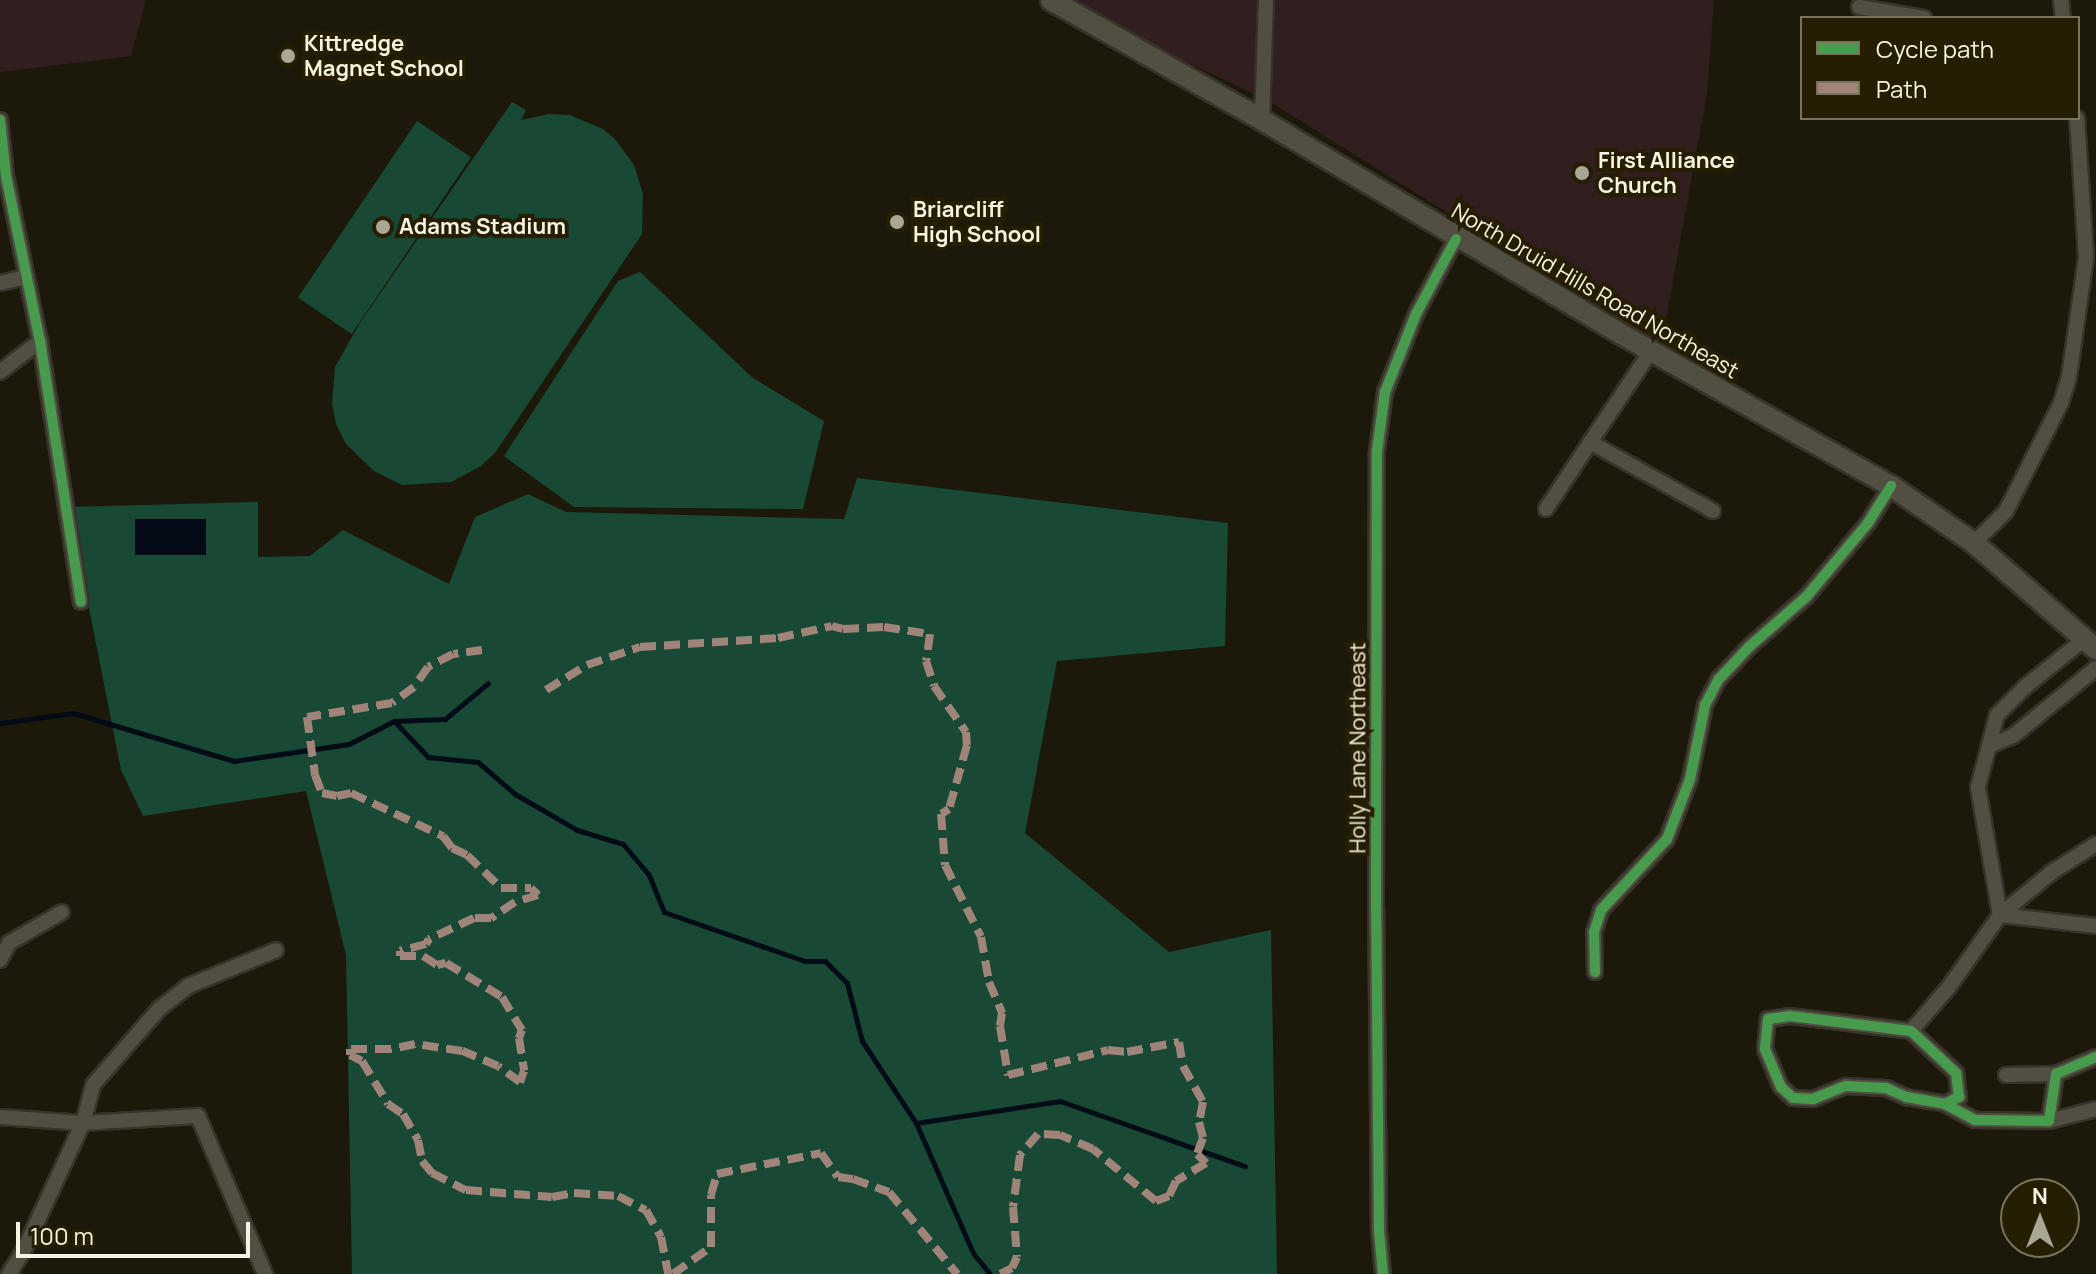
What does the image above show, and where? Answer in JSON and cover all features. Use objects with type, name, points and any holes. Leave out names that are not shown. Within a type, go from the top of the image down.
[{"type":"main road","name":"North Druid Hills Road Northeast","points":[[1051,0],[1262,120],[1456,239],[1891,486],[1974,543],[2091,644]]},
{"type":"street","points":[[1262,120],[1266,0]]},
{"type":"street","points":[[1859,7],[1912,16]]},
{"type":"street","points":[[0,120],[3,177],[40,341],[81,602]]},
{"type":"street","points":[[1974,543],[2006,511],[2061,403],[2069,377],[2086,257],[2077,120]]},
{"type":"street","name":"Holly Lane Northeast","points":[[1383,1274],[1379,1232],[1376,909],[1377,451],[1385,392],[1416,314],[1456,239]]},
{"type":"street","points":[[0,283],[26,277]]},
{"type":"street","points":[[0,372],[40,341]]},
{"type":"street","points":[[1546,509],[1651,351]]},
{"type":"street","points":[[1590,442],[1713,511]]},
{"type":"street","points":[[1595,972],[1594,932],[1601,910],[1667,839],[1690,779],[1705,705],[1719,679],[1749,647],[1807,596],[1868,523],[1891,486]]},
{"type":"street","points":[[2000,915],[1979,809],[1978,787],[1997,715],[2026,686],[2091,644]]},
{"type":"street","points":[[1989,746],[2013,736],[2096,668]]},
{"type":"street","points":[[1911,1031],[1949,987],[2000,915],[2052,872],[2096,844]]},
{"type":"street","points":[[0,960],[9,943],[62,912]]},
{"type":"street","points":[[2000,915],[2096,926]]},
{"type":"street","points":[[9,1274],[83,1123],[93,1085],[159,1009],[188,986],[276,950]]},
{"type":"street","points":[[1945,1104],[1959,1097],[1956,1073],[1911,1031],[1790,1016],[1768,1019],[1765,1049],[1781,1087],[1793,1098],[1813,1099],[1846,1086],[1886,1088],[1906,1097],[1945,1104],[1975,1120],[2049,1121],[2096,1109]]},
{"type":"street","points":[[2006,1075],[2056,1074],[2096,1057]]},
{"type":"street","points":[[2049,1121],[2056,1074]]},
{"type":"street","points":[[0,1117],[83,1123],[198,1116],[265,1274]]},
{"type":"shaded area","points":[[0,0],[146,0],[131,56],[0,72]]},
{"type":"shaded area","points":[[1054,0],[1714,0],[1707,93],[1661,346],[1269,101]]},
{"type":"shaded area","points":[[135,519],[206,519],[206,555],[135,555]]},
{"type":"green space","points":[[512,102],[526,110],[521,120],[549,114],[570,115],[603,129],[615,139],[634,165],[643,194],[642,234],[495,453],[481,466],[451,482],[402,485],[374,471],[346,444],[336,424],[332,404],[335,367],[360,323]]},
{"type":"green space","name":"Adams Stadium","points":[[417,121],[471,157],[352,334],[298,298]]},
{"type":"green space","points":[[640,272],[753,378],[824,421],[803,509],[574,507],[504,456],[618,281]]},
{"type":"green space","points":[[857,478],[1228,523],[1225,646],[1057,661],[1025,833],[1169,952],[1271,930],[1277,1274],[352,1274],[346,955],[306,791],[143,816],[121,770],[69,507],[258,502],[258,557],[310,556],[343,530],[449,584],[475,517],[528,494],[566,512],[844,519]]},
{"type":"waterway","points":[[395,721],[445,719],[488,683]]},
{"type":"waterway","points":[[0,723],[73,713],[234,761],[349,744],[394,721],[428,757],[478,762],[515,794],[577,830],[623,844],[649,875],[664,912],[805,961],[825,961],[847,983],[862,1041],[916,1123],[973,1253],[990,1274]]},
{"type":"waterway","points":[[916,1123],[1060,1101],[1245,1166]]},
{"type":"marked path","points":[[546,690],[587,665],[640,647],[778,638],[832,626],[843,629],[884,627],[930,634],[926,661],[934,686],[966,732],[967,745],[949,809],[941,814],[945,865],[981,937],[989,982],[1002,1013],[1000,1026],[1008,1075],[1108,1050],[1127,1052],[1179,1042],[1183,1066],[1203,1102],[1199,1122],[1203,1138],[1197,1154],[1206,1163],[1176,1181],[1169,1196],[1156,1201],[1093,1149],[1060,1135],[1038,1134],[1020,1155],[1013,1207],[1017,1257],[1012,1268],[1000,1274]]},
{"type":"marked path","points":[[482,650],[453,654],[428,667],[414,687],[392,703],[307,717],[315,775],[322,793],[337,796],[351,793],[443,836],[452,848],[467,855],[501,888],[531,888],[538,895],[515,902],[491,918],[474,918],[429,939],[426,944],[400,951],[400,956],[423,956],[437,965],[446,963],[502,997],[522,1030],[519,1038],[524,1071],[520,1082],[498,1066],[462,1051],[415,1044],[391,1049],[350,1049],[350,1055],[362,1061],[388,1104],[403,1114],[418,1140],[422,1161],[432,1173],[466,1190],[552,1197],[574,1193],[618,1196],[646,1210],[661,1237],[668,1274]]},
{"type":"marked path","points":[[673,1274],[711,1247],[711,1195],[717,1174],[821,1153],[838,1177],[889,1192],[957,1274]]},
{"type":"cycle path","points":[[0,120],[6,176],[40,341],[81,602]]},
{"type":"cycle path","points":[[1383,1274],[1379,1232],[1376,909],[1377,451],[1385,392],[1416,314],[1456,239]]},
{"type":"cycle path","points":[[1595,972],[1594,932],[1601,910],[1667,839],[1690,779],[1705,705],[1719,679],[1749,647],[1807,596],[1868,523],[1891,486]]},
{"type":"cycle path","points":[[1945,1104],[1959,1097],[1956,1073],[1911,1031],[1790,1016],[1768,1019],[1765,1049],[1781,1087],[1793,1098],[1813,1099],[1846,1086],[1886,1088],[1906,1097],[1945,1104],[1975,1120],[2049,1121],[2056,1074],[2096,1057]]},
{"type":"place","name":"Kittredge Magnet School","points":[[288,56]]},
{"type":"place","name":"First Alliance Church","points":[[1582,173]]},
{"type":"place","name":"Briarcliff High School","points":[[897,222]]},
{"type":"place","name":"Adams Stadium","points":[[383,227]]}]
